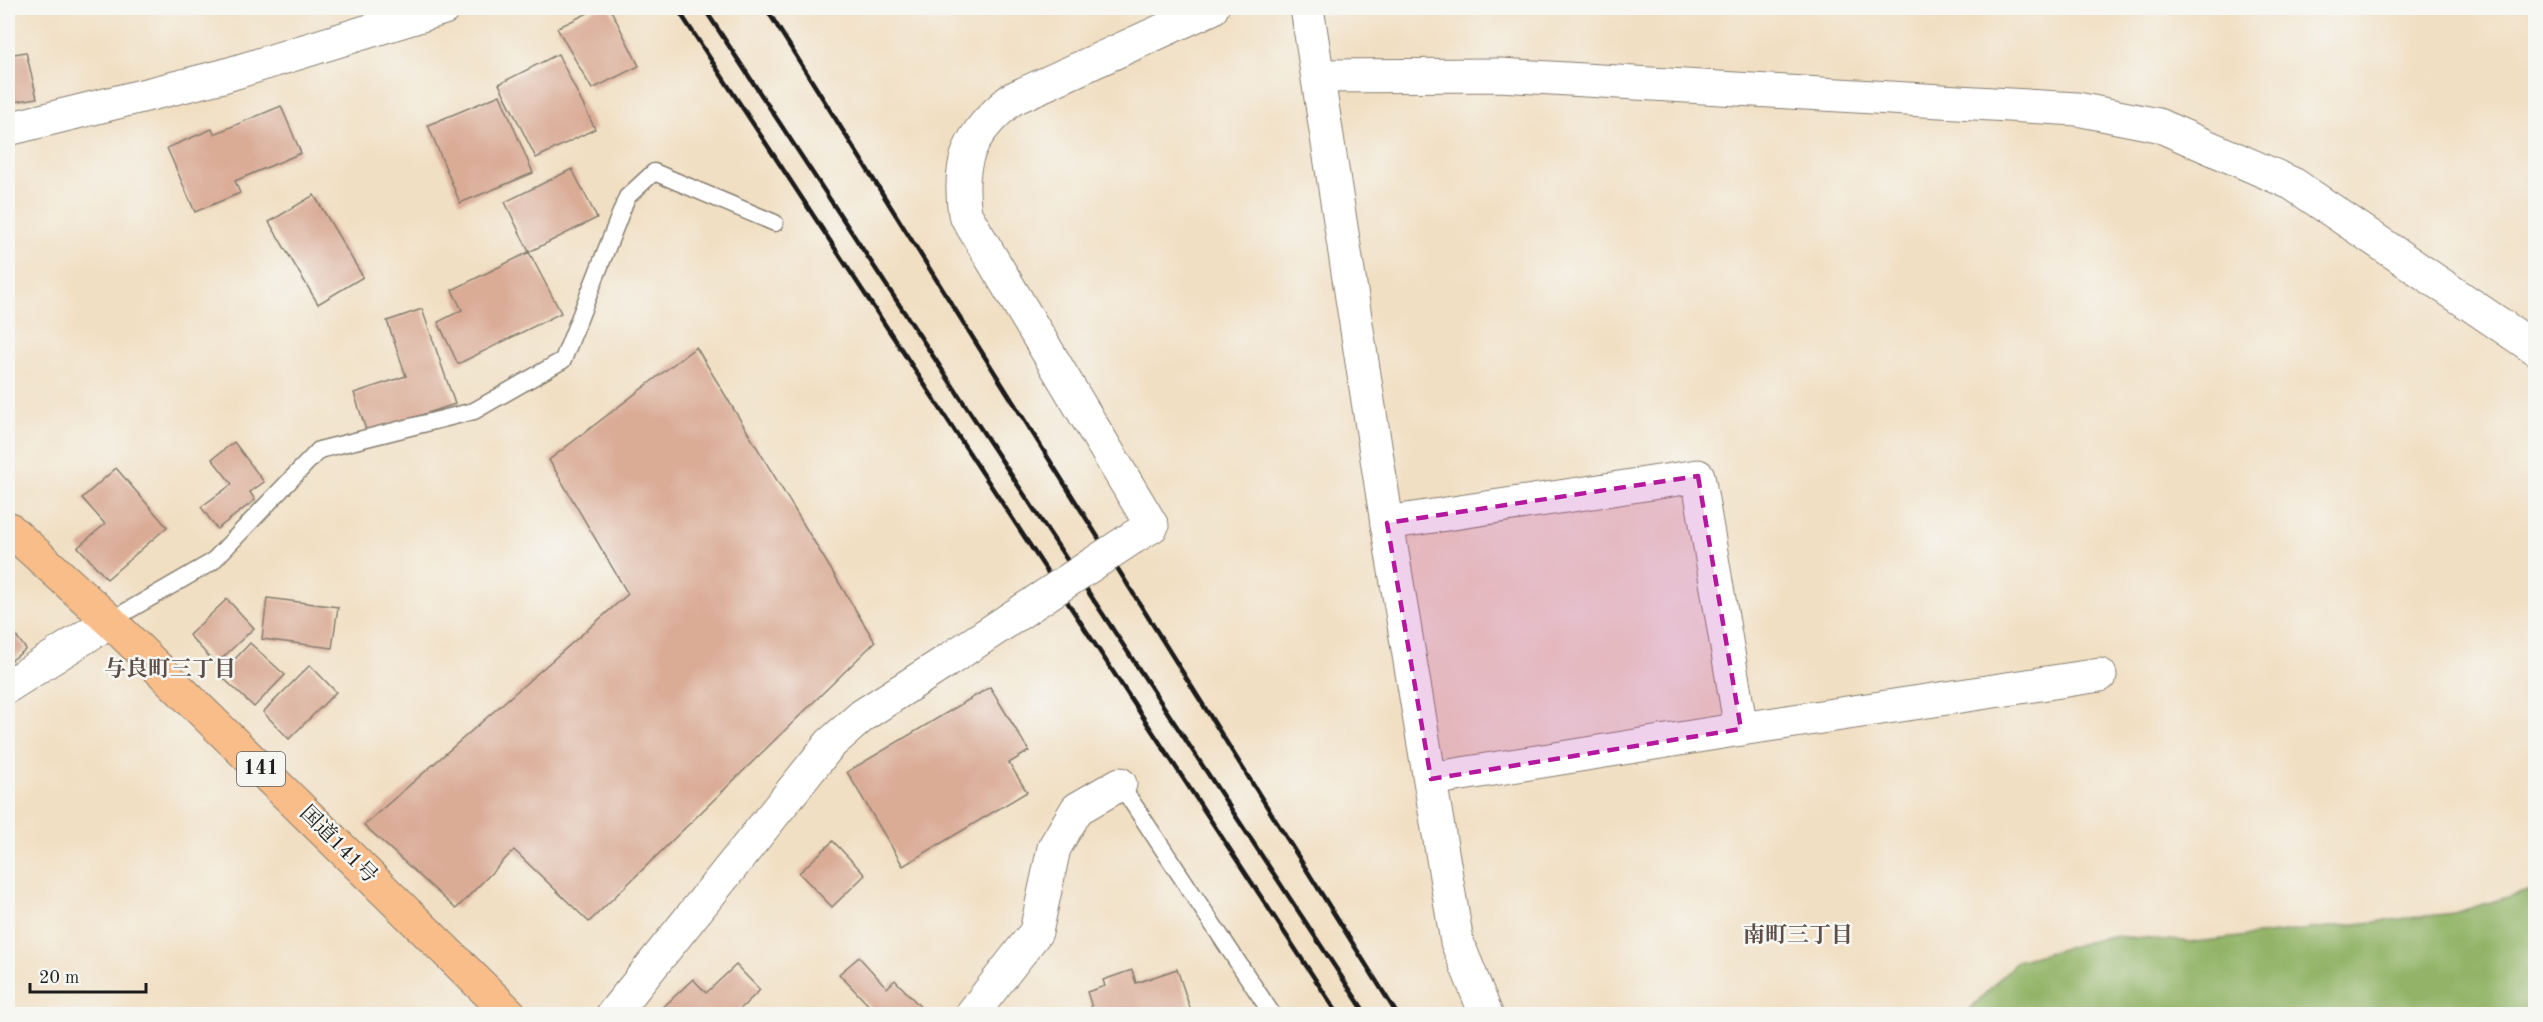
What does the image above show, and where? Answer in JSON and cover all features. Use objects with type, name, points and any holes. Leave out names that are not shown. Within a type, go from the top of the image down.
[{"type":"highway","name":"国道141号","points":[[8,528],[110,621],[510,1014]]},
{"type":"street","points":[[8,129],[223,76],[444,8]]},
{"type":"street","points":[[613,1014],[830,744],[863,715],[1152,525],[965,214],[961,189],[964,164],[975,136],[990,117],[1012,99],[1212,8]]},
{"type":"street","points":[[1307,8],[1387,523],[1457,942],[1486,1014]]},
{"type":"street","points":[[1317,76],[1499,75],[2077,109],[2158,125],[2293,184],[2535,350]]},
{"type":"street","points":[[1387,523],[1698,476],[1742,729]]},
{"type":"street","points":[[8,686],[110,621]]},
{"type":"street","points":[[1431,779],[2100,675]]},
{"type":"street","points":[[972,1014],[1036,932],[1054,848],[1077,809],[1120,784]]},
{"type":"lane","points":[[110,621],[212,562],[319,450],[474,411],[563,360],[627,197],[654,172],[775,224]]},
{"type":"lane","points":[[1120,784],[1272,1014]]},
{"type":"highlighted area","points":[[1698,476],[1741,729],[1431,779],[1387,523]]},
{"type":"green space","points":[[2535,889],[2535,1014],[1965,1014],[2017,961],[2111,936],[2195,942],[2454,913]]},
{"type":"building","points":[[598,8],[610,8],[639,66],[592,89],[557,28]]},
{"type":"building","points":[[26,52],[37,98],[8,103],[8,55]]},
{"type":"building","points":[[558,54],[595,129],[536,158],[499,84]]},
{"type":"building","points":[[500,95],[533,173],[460,203],[428,125]]},
{"type":"building","points":[[281,106],[301,153],[235,181],[240,193],[195,212],[167,148],[212,129],[214,134]]},
{"type":"building","points":[[572,169],[597,218],[529,252],[505,202]]},
{"type":"building","points":[[314,195],[363,277],[318,304],[269,222]]},
{"type":"building","points":[[529,252],[561,313],[458,364],[438,322],[462,310],[452,290]]},
{"type":"building","points":[[422,309],[455,404],[367,433],[354,393],[406,376],[387,321]]},
{"type":"building","points":[[696,347],[875,642],[589,922],[514,850],[456,909],[364,825],[628,594],[549,460]]},
{"type":"building","points":[[234,442],[264,482],[250,492],[255,500],[217,529],[201,507],[232,484],[212,459]]},
{"type":"building","points":[[116,468],[167,527],[107,579],[78,547],[105,524],[82,498]]},
{"type":"building","points":[[267,598],[338,607],[332,648],[262,639]]},
{"type":"building","points":[[227,599],[254,628],[216,664],[189,635]]},
{"type":"building","points":[[8,625],[26,649],[8,663]]},
{"type":"building","points":[[250,643],[285,675],[254,707],[220,675]]},
{"type":"building","points":[[310,665],[336,692],[289,739],[263,712]]},
{"type":"building","points":[[990,687],[1029,751],[1009,763],[1027,792],[903,866],[847,772]]},
{"type":"building","points":[[833,841],[865,875],[832,907],[799,873]]},
{"type":"building","points":[[859,957],[887,988],[895,980],[927,1014],[877,1014],[839,974]]},
{"type":"building","points":[[736,965],[760,990],[735,1014],[656,1014],[693,979],[706,993]]},
{"type":"building","points":[[1177,969],[1192,1014],[1094,1014],[1087,992],[1105,986],[1103,980],[1132,970],[1136,983]]},
{"type":"railway","points":[[677,8],[1338,1014]]},
{"type":"railway","points":[[704,8],[1366,1014]]},
{"type":"railway","points":[[766,8],[1397,1014]]},
{"type":"district","name":"与良町三丁目","points":[[170,670]]},
{"type":"district","name":"南町三丁目","points":[[1798,936]]}]
